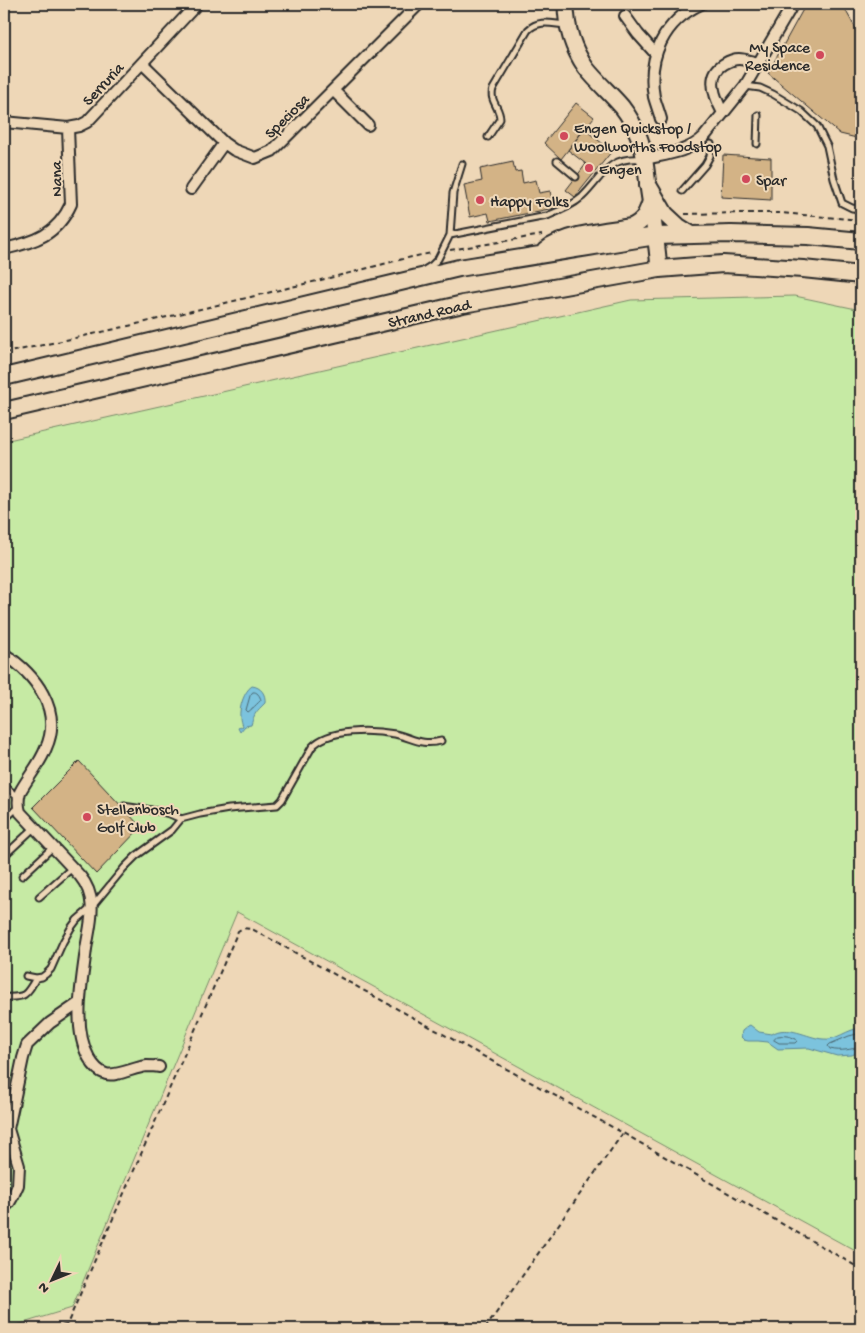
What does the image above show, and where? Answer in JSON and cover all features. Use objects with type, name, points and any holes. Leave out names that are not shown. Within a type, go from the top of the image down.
[{"type":"main road","points":[[648,185],[665,214],[679,227],[692,235]]},
{"type":"main road","points":[[540,255],[550,246],[564,239],[640,223],[645,217],[651,202]]},
{"type":"main road","points":[[4,377],[459,268],[656,236],[731,234],[808,236],[861,241]]},
{"type":"main road","name":"Strand Road","points":[[4,411],[463,304],[659,269],[723,264],[861,275]]},
{"type":"street","name":"Serruria","points":[[4,122],[68,128],[87,122],[198,4]]},
{"type":"street","name":"Speciosa","points":[[142,63],[224,143],[234,150],[254,158],[272,151],[419,4]]},
{"type":"street","points":[[566,4],[568,26],[578,56],[588,70],[623,108],[640,139],[645,159],[659,269]]},
{"type":"street","points":[[645,159],[685,150],[704,137],[745,86],[793,4]]},
{"type":"street","points":[[661,119],[654,98],[653,71],[655,53],[670,27],[694,5]]},
{"type":"street","points":[[625,16],[655,53]]},
{"type":"street","points":[[723,113],[714,94],[713,82],[715,73],[729,61],[739,59],[759,63]]},
{"type":"street","points":[[333,90],[368,125]]},
{"type":"street","name":"Nana","points":[[4,249],[34,241],[44,236],[67,213],[71,204],[68,128]]},
{"type":"street","points":[[191,189],[224,143]]},
{"type":"street","points":[[4,654],[26,671],[38,685],[51,715],[50,735],[46,749],[24,786],[18,803],[24,817],[87,884],[90,896],[92,908],[91,922],[79,1004],[82,1038],[87,1054],[98,1069],[106,1074],[113,1075],[147,1066],[159,1066]]},
{"type":"street","points":[[4,1208],[9,1203],[18,1185],[18,1166],[8,1129],[27,1044],[50,1023],[79,1004]]},
{"type":"lane","points":[[488,137],[497,124],[500,115],[492,97],[493,89],[528,30],[533,25],[539,23],[568,26]]},
{"type":"lane","points":[[745,86],[760,88],[773,94],[801,111],[816,126],[827,146],[834,179],[842,203],[861,210]]},
{"type":"lane","points":[[757,144],[758,115]]},
{"type":"lane","points":[[682,191],[705,165],[710,156],[711,144]]},
{"type":"lane","points":[[450,235],[547,216],[561,211],[582,197],[587,186],[609,167],[619,161],[632,158],[645,159]]},
{"type":"lane","points":[[557,161],[576,177]]},
{"type":"lane","points":[[402,282],[432,265],[438,259],[450,235],[453,193],[462,164]]},
{"type":"lane","points":[[26,976],[42,977],[51,969],[71,928],[83,914],[92,908],[124,868],[144,850],[172,830],[181,819],[229,809],[277,805],[282,800],[312,747],[319,740],[351,732],[370,732],[395,734],[427,744],[441,742]]},
{"type":"lane","points":[[4,785],[18,803],[4,820]]},
{"type":"lane","points":[[124,806],[163,812],[181,819]]},
{"type":"lane","points":[[4,856],[34,828]]},
{"type":"lane","points":[[22,876],[53,847]]},
{"type":"lane","points":[[39,897],[72,868]]},
{"type":"lane","points":[[4,997],[19,998],[28,992],[36,978]]},
{"type":"path","points":[[853,4],[861,18]]},
{"type":"path","points":[[665,214],[772,213],[861,220]]},
{"type":"path","points":[[448,250],[549,234]]},
{"type":"path","points":[[4,354],[333,278],[407,257],[437,252]]},
{"type":"path","points":[[65,1329],[238,931],[243,928],[252,929],[623,1133],[861,1269]]},
{"type":"path","points":[[485,1329],[623,1133]]},
{"type":"path","points":[[44,1329],[67,1325]]},
{"type":"green space","name":"Stellenbosch Golf Club","points":[[795,296],[861,310],[861,1254],[237,912],[72,1308],[4,1329],[4,441],[631,300]]},
{"type":"water","points":[[252,686],[262,692],[265,697],[265,703],[256,712],[251,725],[245,726],[240,732],[238,728],[242,726],[240,717],[241,705],[244,696]]},
{"type":"water","points":[[750,1025],[759,1032],[772,1034],[784,1030],[828,1039],[861,1028],[861,1051],[852,1055],[837,1056],[809,1048],[778,1049],[768,1042],[744,1040],[741,1037],[742,1031]]},
{"type":"building","name":"My Space Residence","points":[[806,4],[842,4],[861,38],[861,139],[840,134],[768,73]]},
{"type":"building","name":"Engen Quickstop / Woolworths Foodstop","points":[[576,103],[594,117],[561,159],[544,143]]},
{"type":"building","points":[[584,129],[612,151],[575,197],[566,190],[586,164],[568,150]]},
{"type":"building","name":"Spar","points":[[723,155],[771,158],[771,200],[721,197]]},
{"type":"building","points":[[513,162],[515,172],[521,171],[523,183],[536,180],[539,193],[550,191],[554,208],[490,221],[488,213],[470,217],[464,185],[482,181],[480,169]]},
{"type":"building","name":"Stellenbosch Golf Club","points":[[79,761],[141,827],[96,874],[33,807]]},
{"type":"place","name":"My Space Residence","points":[[820,55]]},
{"type":"place","name":"Engen Quickstop / Woolworths Foodstop","points":[[564,136]]},
{"type":"place","name":"Engen","points":[[589,168]]},
{"type":"place","name":"Spar","points":[[746,179]]},
{"type":"place","name":"Happy Folks","points":[[480,200]]},
{"type":"place","name":"Stellenbosch Golf Club","points":[[87,817]]}]
